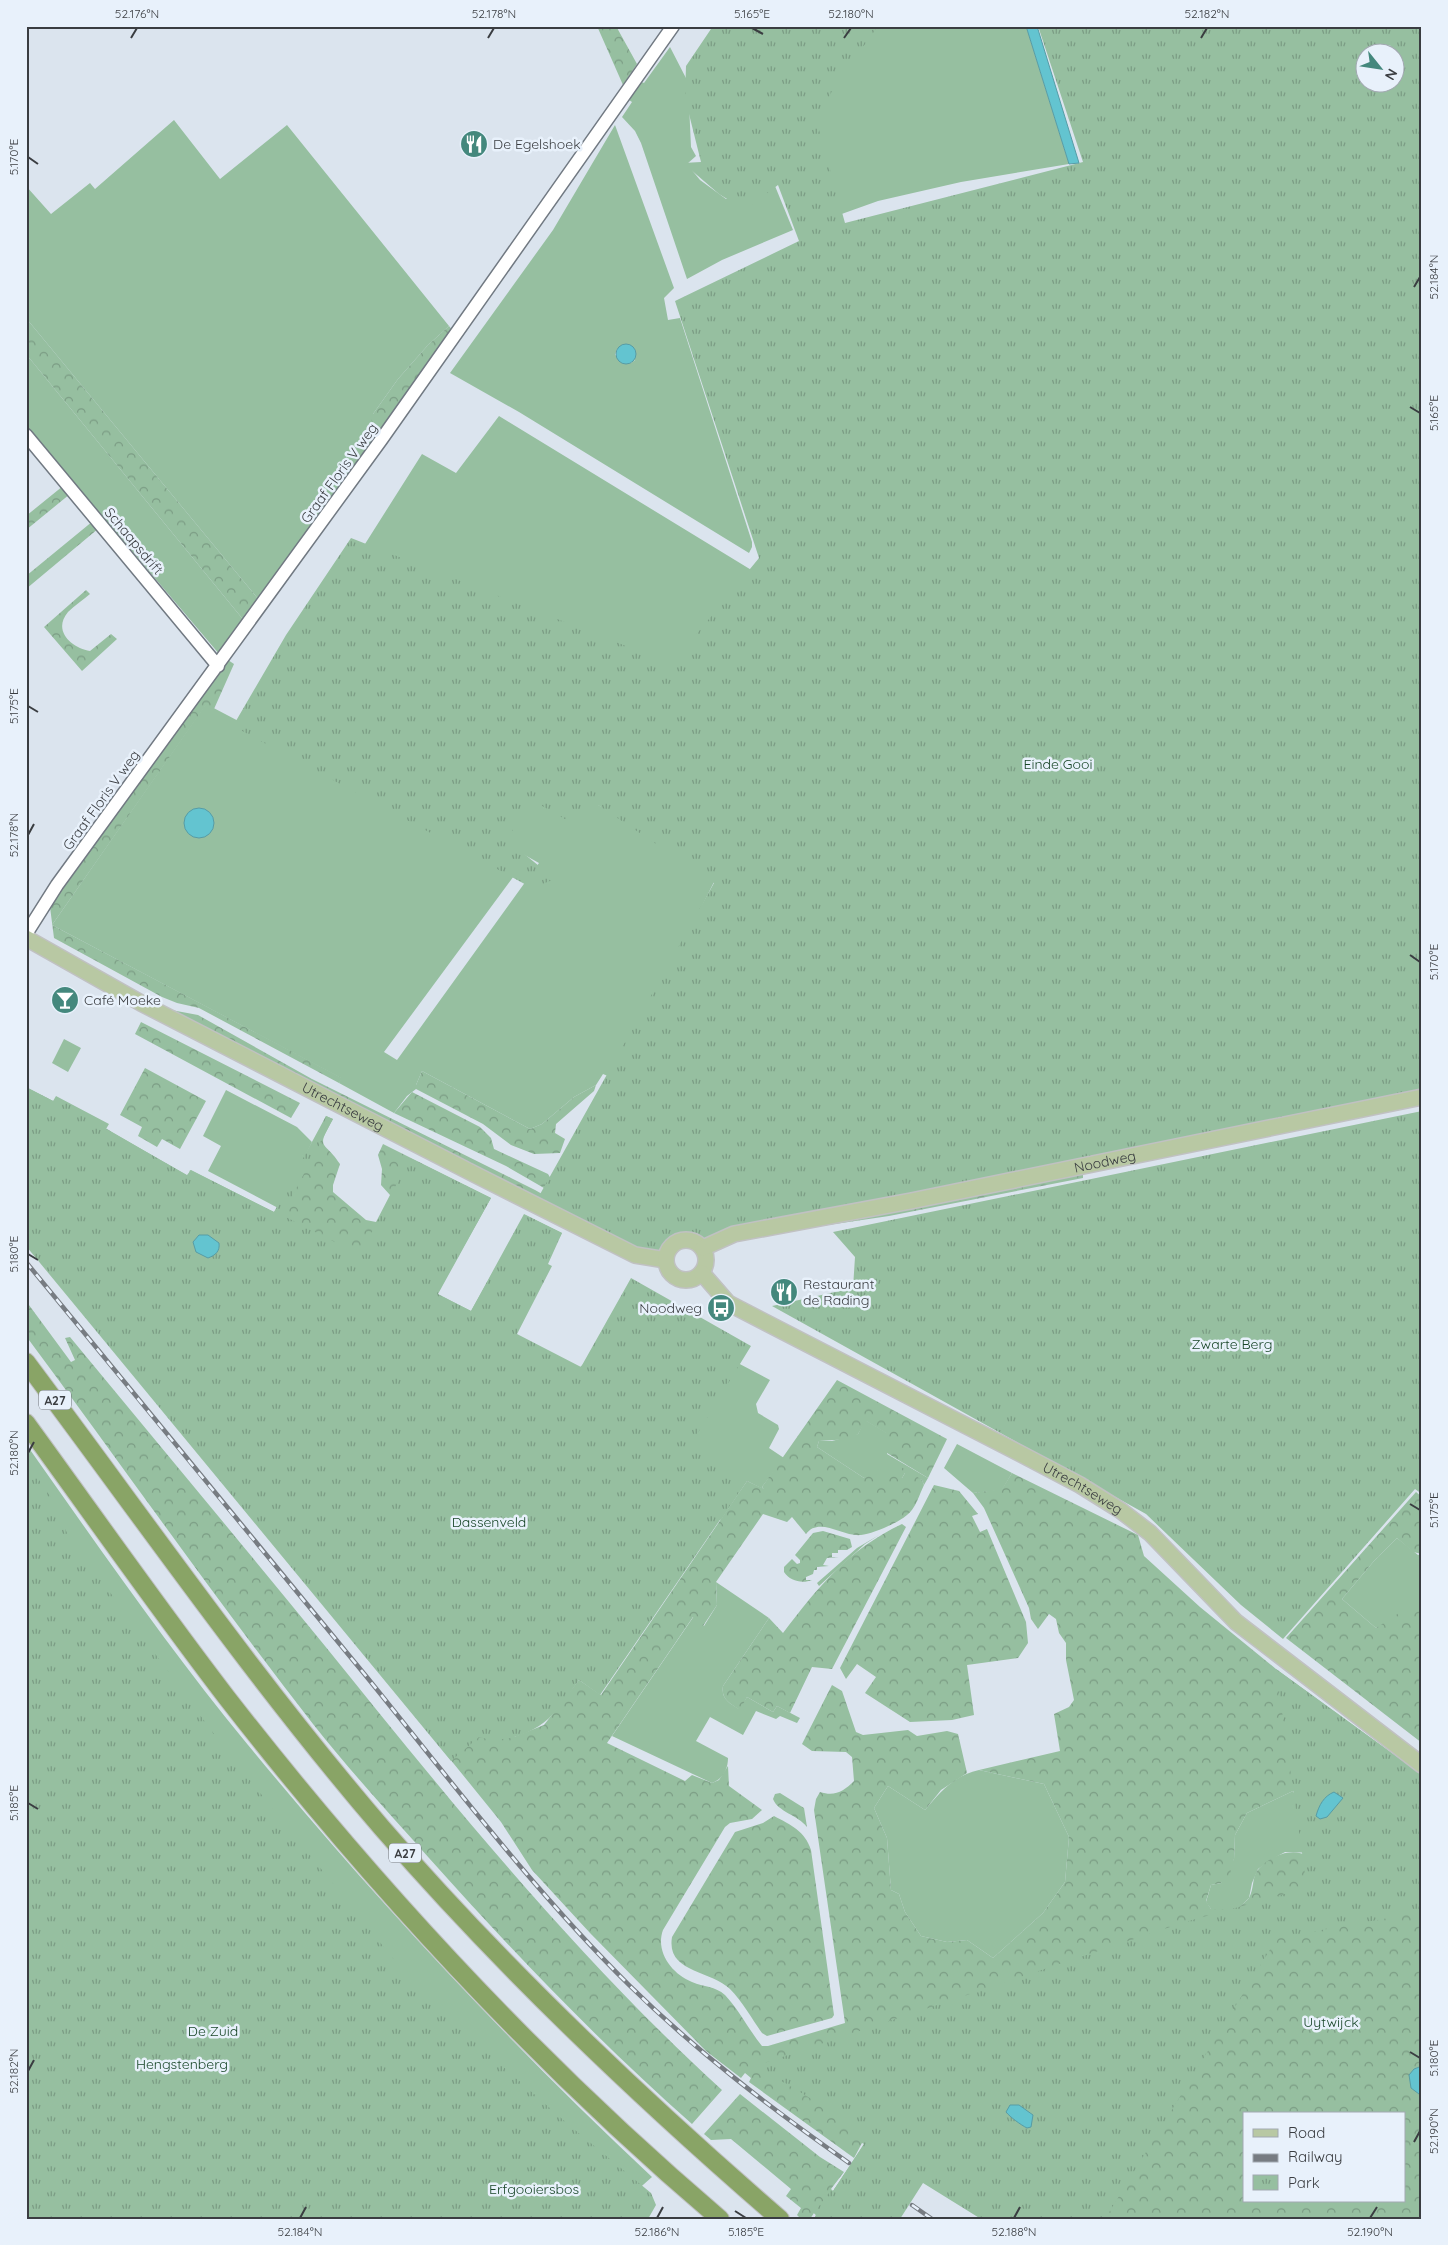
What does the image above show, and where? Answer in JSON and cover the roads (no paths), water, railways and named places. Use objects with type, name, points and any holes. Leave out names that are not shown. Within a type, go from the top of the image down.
[{"type":"highway","name":"A27","points":[[26,1362],[258,1674],[382,1827],[476,1932],[543,2002],[706,2155],[780,2219]]},
{"type":"highway","name":"A27","points":[[26,1423],[226,1696],[357,1856],[453,1963],[555,2068],[720,2219]]},
{"type":"main road","name":"Utrechtseweg","points":[[26,938],[141,1003],[635,1255],[666,1260]]},
{"type":"main road","name":"Noodweg","points":[[703,1248],[734,1234],[912,1201],[1422,1097]]},
{"type":"main road","points":[[680,1240],[693,1240],[703,1248],[707,1261],[702,1273],[687,1280],[679,1279],[672,1275],[666,1260],[670,1248],[680,1240]]},
{"type":"main road","name":"Utrechtseweg","points":[[702,1273],[728,1303],[1080,1485],[1120,1510],[1150,1533],[1236,1622],[1422,1765]]},
{"type":"street","name":"Graaf Floris V weg","points":[[26,934],[57,885],[218,666],[458,333],[672,26]]},
{"type":"street","name":"Schaapsdrift","points":[[26,435],[218,666]]},
{"type":"water","points":[[1026,26],[1037,26],[1079,163],[1069,164]]},
{"type":"water","points":[[622,344],[630,344],[636,350],[636,358],[630,364],[622,364],[616,358],[616,350]]},
{"type":"water","points":[[199,808],[210,812],[214,823],[210,834],[199,838],[188,834],[184,823],[188,812]]},
{"type":"water","points":[[199,1235],[208,1235],[219,1243],[219,1248],[215,1254],[208,1258],[196,1252],[193,1242]]},
{"type":"water","points":[[1334,1792],[1343,1798],[1327,1817],[1320,1819],[1316,1816],[1320,1805],[1327,1796]]},
{"type":"water","points":[[1422,2066],[1422,2092],[1419,2094],[1411,2088],[1409,2075],[1414,2069]]},
{"type":"water","points":[[1010,2105],[1019,2105],[1033,2115],[1031,2127],[1025,2127],[1006,2112]]},
{"type":"railway","points":[[26,1262],[366,1676],[493,1834],[559,1911],[629,1985],[708,2057],[763,2101],[849,2163]]},
{"type":"railway","points":[[912,2205],[932,2219]]},
{"type":"place","name":"De Egelshoek","points":[[474,144]]},
{"type":"place","name":"Café Moeke","points":[[65,1000]]},
{"type":"place","name":"Restaurant de Rading","points":[[784,1292]]},
{"type":"place","name":"Noodweg","points":[[721,1308]]},
{"type":"park label","name":"Einde Gooi","points":[[1058,764]]},
{"type":"park label","name":"Zwarte Berg","points":[[1232,1344]]},
{"type":"park label","name":"Dassenveld","points":[[489,1522]]},
{"type":"park label","name":"Uytwijck","points":[[1331,2022]]},
{"type":"park label","name":"De Zuid","points":[[213,2031]]},
{"type":"park label","name":"Hengstenberg","points":[[182,2064]]},
{"type":"park label","name":"Erfgooiersbos","points":[[534,2189]]}]
